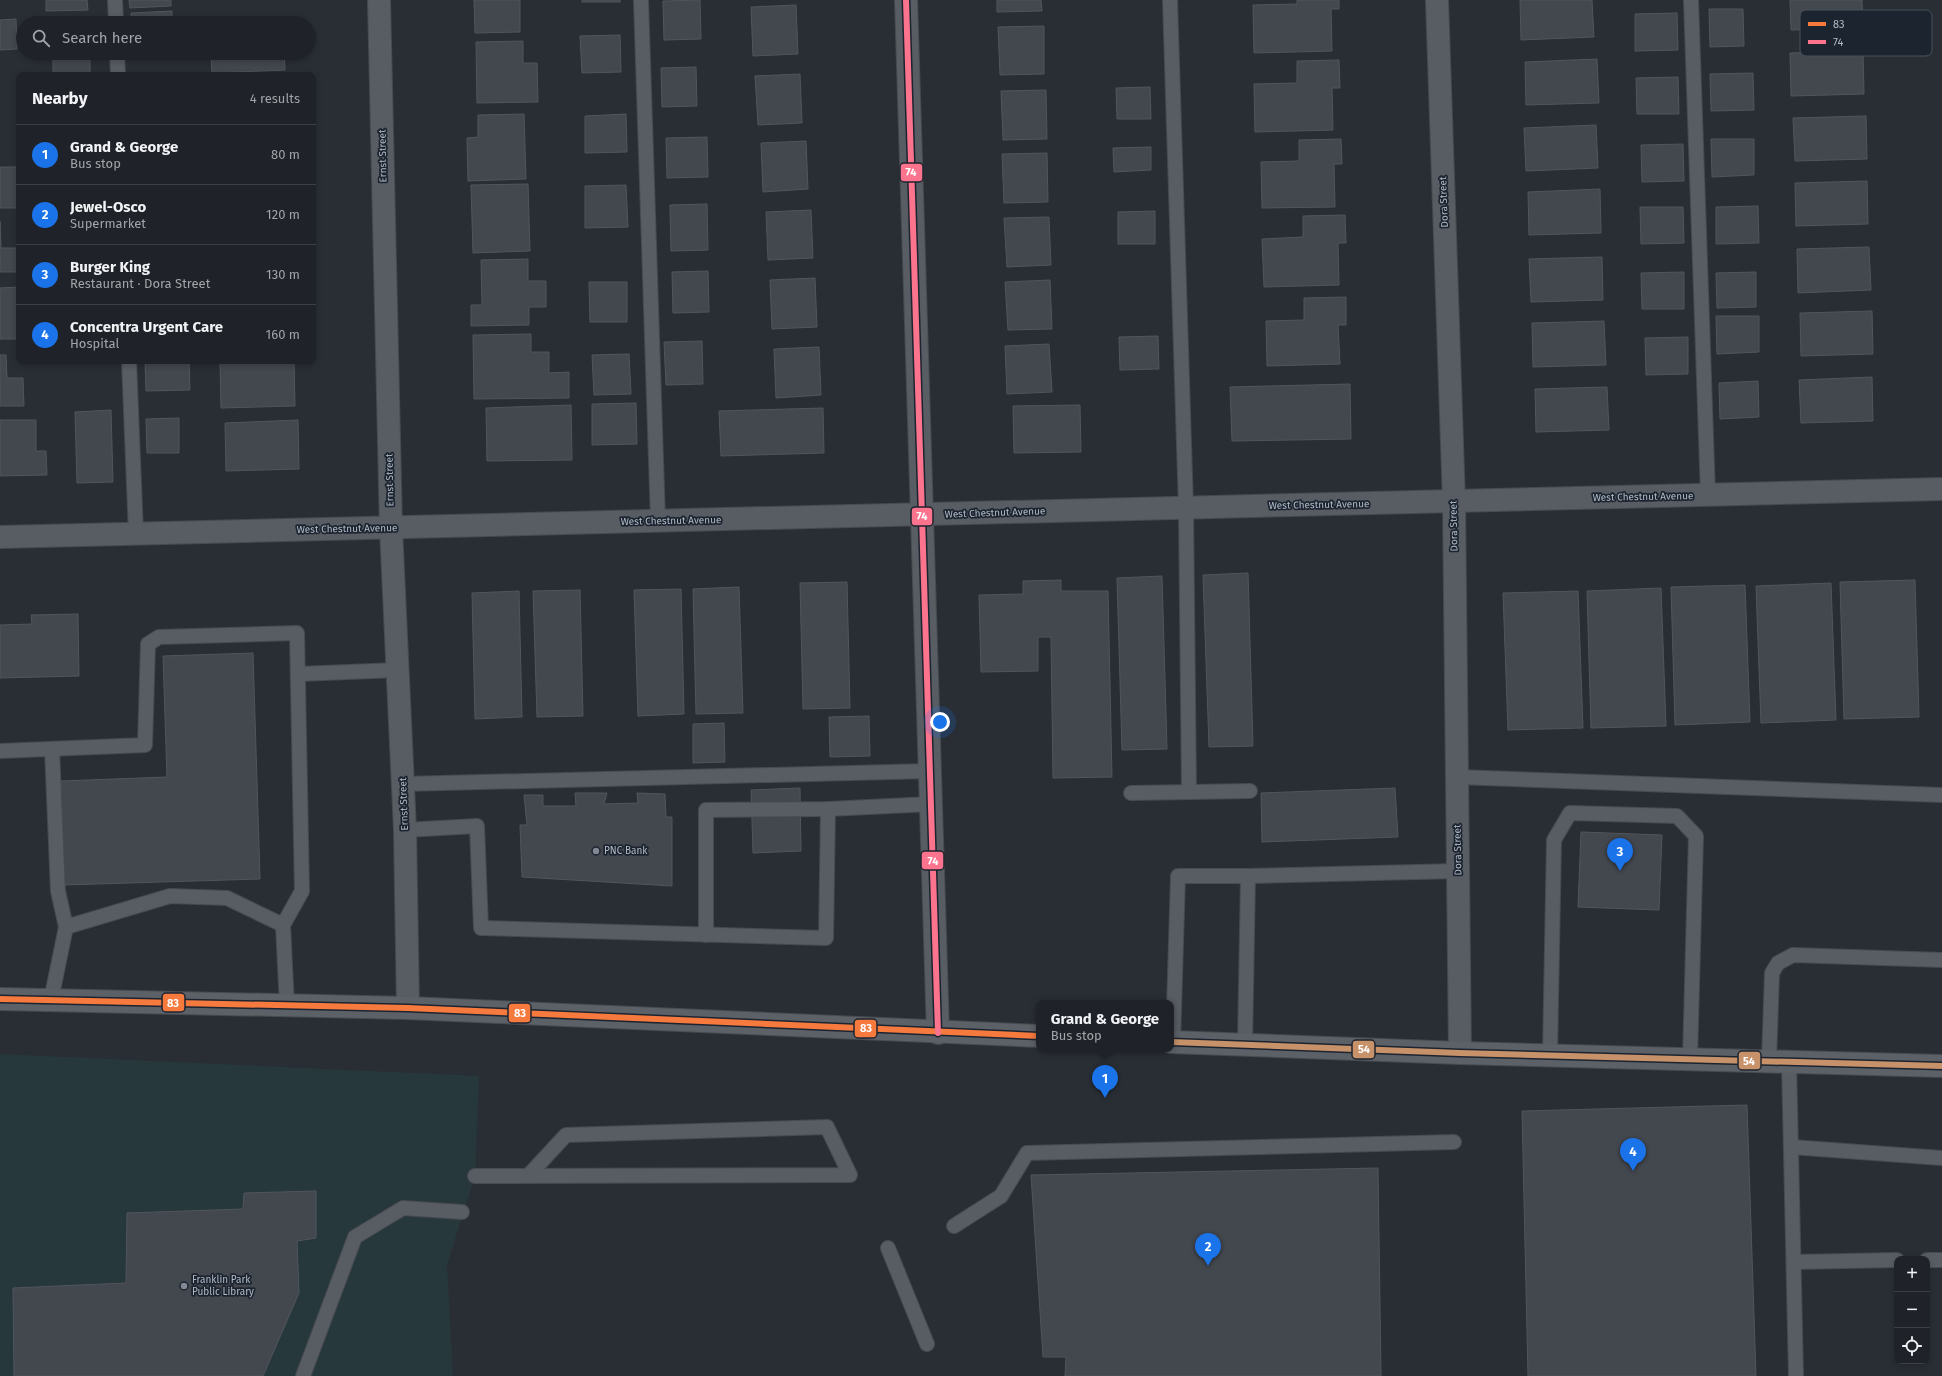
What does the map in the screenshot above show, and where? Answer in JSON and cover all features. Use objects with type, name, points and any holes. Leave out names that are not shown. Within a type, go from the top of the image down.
[{"type":"main road","points":[[0,999],[408,1008],[1036,1036]]},
{"type":"main road","points":[[1174,1042],[1460,1053],[1942,1066]]},
{"type":"street","name":"Ernst Street","points":[[379,0],[391,528],[405,830],[408,1008]]},
{"type":"street","points":[[906,0],[938,1032]]},
{"type":"street","name":"Dora Street","points":[[1437,0],[1454,502],[1460,1053]]},
{"type":"street","name":"West Chestnut Avenue","points":[[0,537],[1942,489]]},
{"type":"lane","points":[[115,0],[116,16]]},
{"type":"lane","points":[[641,0],[658,521]]},
{"type":"lane","points":[[1170,0],[1186,508],[1189,791]]},
{"type":"lane","points":[[1691,0],[1708,495]]},
{"type":"lane","points":[[117,60],[118,72]]},
{"type":"lane","points":[[129,364],[136,534]]},
{"type":"lane","points":[[0,751],[145,745],[148,644],[159,637],[297,633],[302,892],[284,925],[287,1006]]},
{"type":"lane","points":[[298,674],[398,670]]},
{"type":"lane","points":[[51,1000],[66,928],[58,892],[52,749]]},
{"type":"lane","points":[[403,784],[930,771]]},
{"type":"lane","points":[[1457,777],[1942,795]]},
{"type":"lane","points":[[1132,793],[1250,790]]},
{"type":"lane","points":[[706,935],[706,810],[828,808],[931,804]]},
{"type":"lane","points":[[405,830],[477,826],[481,928],[826,938],[828,808]]},
{"type":"lane","points":[[1550,1055],[1554,910],[1554,840],[1570,813],[1677,816],[1696,836],[1690,1059]]},
{"type":"lane","points":[[1174,1000],[1178,876],[1248,876],[1458,871]]},
{"type":"lane","points":[[1246,1044],[1248,876]]},
{"type":"lane","points":[[66,928],[170,896],[227,898],[284,925]]},
{"type":"lane","points":[[1796,1376],[1792,1147],[1779,1061],[1772,973],[1778,963],[1793,955],[1942,960]]},
{"type":"lane","points":[[475,1176],[528,1176],[850,1175],[827,1127],[566,1135],[528,1176]]},
{"type":"lane","points":[[954,1226],[1001,1196],[1027,1153],[1454,1142]]},
{"type":"lane","points":[[1792,1147],[1942,1158]]},
{"type":"lane","points":[[303,1376],[355,1237],[403,1208],[462,1212]]},
{"type":"lane","points":[[888,1248],[927,1344]]},
{"type":"lane","points":[[1794,1262],[1894,1260]]},
{"type":"lane","points":[[1930,1260],[1942,1260]]},
{"type":"shaded area","points":[[0,1054],[479,1076],[475,1176],[447,1265],[453,1376],[0,1376]]},
{"type":"building","points":[[46,0],[87,0],[88,10],[46,11]]},
{"type":"building","points":[[129,0],[171,0],[171,6],[130,8]]},
{"type":"building","points":[[474,0],[520,0],[520,32],[475,33]]},
{"type":"building","points":[[582,0],[620,0],[620,2],[582,2]]},
{"type":"building","points":[[700,0],[701,39],[664,40],[663,1]]},
{"type":"building","points":[[997,0],[1041,0],[1042,11],[997,12]]},
{"type":"building","points":[[1297,0],[1339,0],[1339,9],[1331,9],[1332,51],[1254,53],[1253,5],[1297,4]]},
{"type":"building","points":[[1520,0],[1592,0],[1594,37],[1521,40]]},
{"type":"building","points":[[1790,0],[1862,0],[1862,10],[1800,10],[1800,30],[1791,30]]},
{"type":"building","points":[[796,5],[798,54],[753,56],[751,7]]},
{"type":"building","points":[[1709,9],[1743,9],[1744,46],[1710,47]]},
{"type":"building","points":[[172,11],[172,16],[131,16],[131,13]]},
{"type":"building","points":[[1677,13],[1678,50],[1635,51],[1635,14]]},
{"type":"building","points":[[16,19],[16,49],[0,50],[0,20]]},
{"type":"building","points":[[1044,26],[1044,74],[1000,75],[998,27]]},
{"type":"building","points":[[620,35],[621,72],[582,73],[580,36]]},
{"type":"building","points":[[523,41],[523,63],[537,63],[538,102],[477,103],[476,42]]},
{"type":"building","points":[[1790,53],[1800,53],[1800,56],[1863,56],[1864,94],[1791,96]]},
{"type":"building","points":[[1597,59],[1599,103],[1526,105],[1525,62]]},
{"type":"building","points":[[53,60],[90,60],[90,72],[53,72]]},
{"type":"building","points":[[211,60],[284,60],[285,70],[212,72]]},
{"type":"building","points":[[1339,60],[1340,88],[1332,88],[1333,130],[1255,132],[1254,84],[1297,83],[1297,61]]},
{"type":"building","points":[[696,67],[697,106],[662,107],[661,68]]},
{"type":"building","points":[[1753,73],[1754,110],[1711,111],[1710,74]]},
{"type":"building","points":[[800,74],[802,123],[758,125],[755,76]]},
{"type":"building","points":[[1678,77],[1679,114],[1637,114],[1636,78]]},
{"type":"building","points":[[1150,87],[1151,119],[1117,119],[1116,88]]},
{"type":"building","points":[[1046,90],[1047,139],[1003,140],[1001,91]]},
{"type":"building","points":[[524,114],[526,179],[468,181],[467,138],[478,137],[478,115]]},
{"type":"building","points":[[626,114],[627,152],[585,153],[585,116]]},
{"type":"building","points":[[1866,116],[1867,159],[1795,161],[1793,118]]},
{"type":"building","points":[[1596,125],[1598,168],[1526,171],[1524,128]]},
{"type":"building","points":[[707,137],[708,177],[667,178],[666,138]]},
{"type":"building","points":[[1341,139],[1342,164],[1334,164],[1335,207],[1262,208],[1261,162],[1299,161],[1299,140]]},
{"type":"building","points":[[1711,139],[1754,139],[1754,175],[1712,177]]},
{"type":"building","points":[[806,141],[808,189],[763,192],[761,143]]},
{"type":"building","points":[[1683,144],[1684,181],[1642,182],[1641,145]]},
{"type":"building","points":[[1151,147],[1151,170],[1114,172],[1113,148]]},
{"type":"building","points":[[1047,153],[1048,202],[1004,203],[1002,154]]},
{"type":"building","points":[[0,167],[16,167],[16,208],[0,208]]},
{"type":"building","points":[[1867,181],[1868,224],[1796,226],[1795,183]]},
{"type":"building","points":[[528,184],[530,251],[473,253],[471,185]]},
{"type":"building","points":[[626,185],[628,227],[585,228],[585,186]]},
{"type":"building","points":[[1600,189],[1601,233],[1529,235],[1528,192]]},
{"type":"building","points":[[707,204],[708,250],[671,251],[670,205]]},
{"type":"building","points":[[1758,206],[1759,243],[1716,244],[1716,207]]},
{"type":"building","points":[[1640,207],[1683,207],[1684,243],[1641,244]]},
{"type":"building","points":[[811,210],[813,258],[768,260],[766,212]]},
{"type":"building","points":[[1155,211],[1155,244],[1118,244],[1118,212]]},
{"type":"building","points":[[1345,215],[1346,243],[1338,243],[1339,285],[1264,287],[1262,239],[1303,237],[1303,216]]},
{"type":"building","points":[[1049,217],[1051,265],[1007,267],[1004,218]]},
{"type":"building","points":[[0,221],[1,248],[16,248],[16,272],[0,272]]},
{"type":"building","points":[[1869,247],[1871,290],[1798,293],[1797,249]]},
{"type":"building","points":[[1602,257],[1603,300],[1531,302],[1529,259]]},
{"type":"building","points":[[528,259],[528,281],[546,281],[546,307],[529,307],[529,325],[471,326],[471,305],[482,305],[481,260]]},
{"type":"building","points":[[708,271],[709,312],[673,313],[672,272]]},
{"type":"building","points":[[1684,272],[1684,309],[1642,309],[1641,273]]},
{"type":"building","points":[[1756,272],[1756,307],[1717,308],[1716,273]]},
{"type":"building","points":[[815,278],[817,327],[772,329],[770,280]]},
{"type":"building","points":[[1050,280],[1052,329],[1008,330],[1005,282]]},
{"type":"building","points":[[589,282],[627,282],[627,322],[590,322]]},
{"type":"building","points":[[16,287],[16,339],[0,339],[0,288]]},
{"type":"building","points":[[1346,297],[1346,325],[1338,325],[1340,364],[1267,366],[1266,321],[1304,320],[1304,298]]},
{"type":"building","points":[[1872,311],[1873,354],[1801,356],[1800,313]]},
{"type":"building","points":[[1716,316],[1759,316],[1759,352],[1717,354]]},
{"type":"building","points":[[1604,321],[1606,365],[1533,367],[1532,323]]},
{"type":"building","points":[[531,334],[531,352],[549,352],[549,373],[569,372],[569,398],[474,399],[473,335]]},
{"type":"building","points":[[1158,336],[1159,369],[1120,370],[1119,337]]},
{"type":"building","points":[[1688,337],[1688,374],[1646,375],[1645,338]]},
{"type":"building","points":[[702,341],[703,384],[666,385],[664,342]]},
{"type":"building","points":[[1049,344],[1052,392],[1007,394],[1005,346]]},
{"type":"building","points":[[819,347],[821,395],[776,398],[774,349]]},
{"type":"building","points":[[629,354],[631,394],[594,395],[592,355]]},
{"type":"building","points":[[0,355],[6,355],[7,378],[23,378],[24,406],[0,406]]},
{"type":"building","points":[[145,364],[189,364],[190,390],[146,391]]},
{"type":"building","points":[[220,364],[294,364],[295,406],[221,408]]},
{"type":"building","points":[[1872,377],[1873,421],[1801,423],[1799,380]]},
{"type":"building","points":[[1758,381],[1759,417],[1720,419],[1719,383]]},
{"type":"building","points":[[1350,384],[1351,439],[1232,441],[1230,387]]},
{"type":"building","points":[[1607,387],[1609,430],[1536,432],[1535,389]]},
{"type":"building","points":[[636,403],[637,444],[592,445],[592,404]]},
{"type":"building","points":[[571,405],[572,460],[487,461],[486,408]]},
{"type":"building","points":[[1080,405],[1081,452],[1014,453],[1013,406]]},
{"type":"building","points":[[823,408],[824,453],[721,456],[719,411]]},
{"type":"building","points":[[111,410],[113,482],[77,483],[75,412]]},
{"type":"building","points":[[179,418],[179,453],[147,453],[146,419]]},
{"type":"building","points":[[0,420],[36,420],[36,451],[46,451],[47,475],[0,476]]},
{"type":"building","points":[[298,420],[299,469],[226,471],[225,423]]},
{"type":"building","points":[[1248,573],[1253,746],[1209,747],[1203,575]]},
{"type":"building","points":[[1162,576],[1167,749],[1122,750],[1117,578]]},
{"type":"building","points":[[1061,580],[1061,591],[1108,591],[1112,777],[1053,778],[1051,637],[1038,637],[1038,671],[981,672],[979,595],[1023,594],[1023,581]]},
{"type":"building","points":[[1915,580],[1919,717],[1844,719],[1840,582]]},
{"type":"building","points":[[847,582],[850,708],[803,709],[800,583]]},
{"type":"building","points":[[1831,583],[1836,720],[1761,723],[1756,586]]},
{"type":"building","points":[[1745,585],[1750,722],[1675,725],[1671,587]]},
{"type":"building","points":[[739,587],[743,713],[696,714],[693,589]]},
{"type":"building","points":[[1661,588],[1666,726],[1591,728],[1587,591]]},
{"type":"building","points":[[681,589],[684,714],[638,716],[634,590]]},
{"type":"building","points":[[580,590],[583,716],[537,717],[533,591]]},
{"type":"building","points":[[519,591],[522,717],[475,719],[472,593]]},
{"type":"building","points":[[1578,591],[1583,728],[1508,730],[1503,593]]},
{"type":"building","points":[[78,614],[79,676],[0,678],[0,625],[32,624],[31,615]]},
{"type":"building","points":[[253,653],[260,879],[64,885],[61,781],[167,777],[163,656]]},
{"type":"building","points":[[869,716],[870,756],[830,757],[829,717]]},
{"type":"building","points":[[724,723],[725,762],[693,763],[693,724]]},
{"type":"building","points":[[800,788],[801,851],[753,853],[751,790]]},
{"type":"building","points":[[1395,788],[1398,837],[1262,842],[1261,793]]},
{"type":"building","name":"PNC Bank","points":[[575,793],[607,793],[604,804],[638,803],[637,793],[665,794],[666,817],[672,817],[672,886],[522,877],[520,825],[527,825],[524,795],[543,795],[543,806],[576,806]]},
{"type":"building","points":[[1581,832],[1662,835],[1659,910],[1578,907]]},
{"type":"building","points":[[1747,1105],[1756,1376],[1528,1376],[1522,1111]]},
{"type":"building","points":[[1378,1168],[1381,1376],[1065,1376],[1066,1357],[1043,1357],[1031,1175]]},
{"type":"building","name":"Franklin Park Public Library","points":[[316,1191],[316,1238],[297,1241],[299,1293],[263,1376],[14,1376],[13,1288],[126,1283],[127,1213],[243,1209],[244,1193]]},
{"type":"transit line","name":"74","points":[[906,0],[938,1033]]},
{"type":"transit line","name":"83","points":[[0,999],[408,1008],[1036,1036]]},
{"type":"transit line","name":"54","points":[[1174,1042],[1460,1053],[1942,1066]]},
{"type":"place","name":"PNC Bank","points":[[596,851]]},
{"type":"place","name":"Burger King","points":[[1620,871]]},
{"type":"place","name":"Grand & George","points":[[1105,1098]]},
{"type":"place","name":"Concentra Urgent Care","points":[[1633,1171]]},
{"type":"place","name":"Jewel-Osco","points":[[1208,1266]]},
{"type":"place","name":"Franklin Park Public Library","points":[[184,1286]]}]
